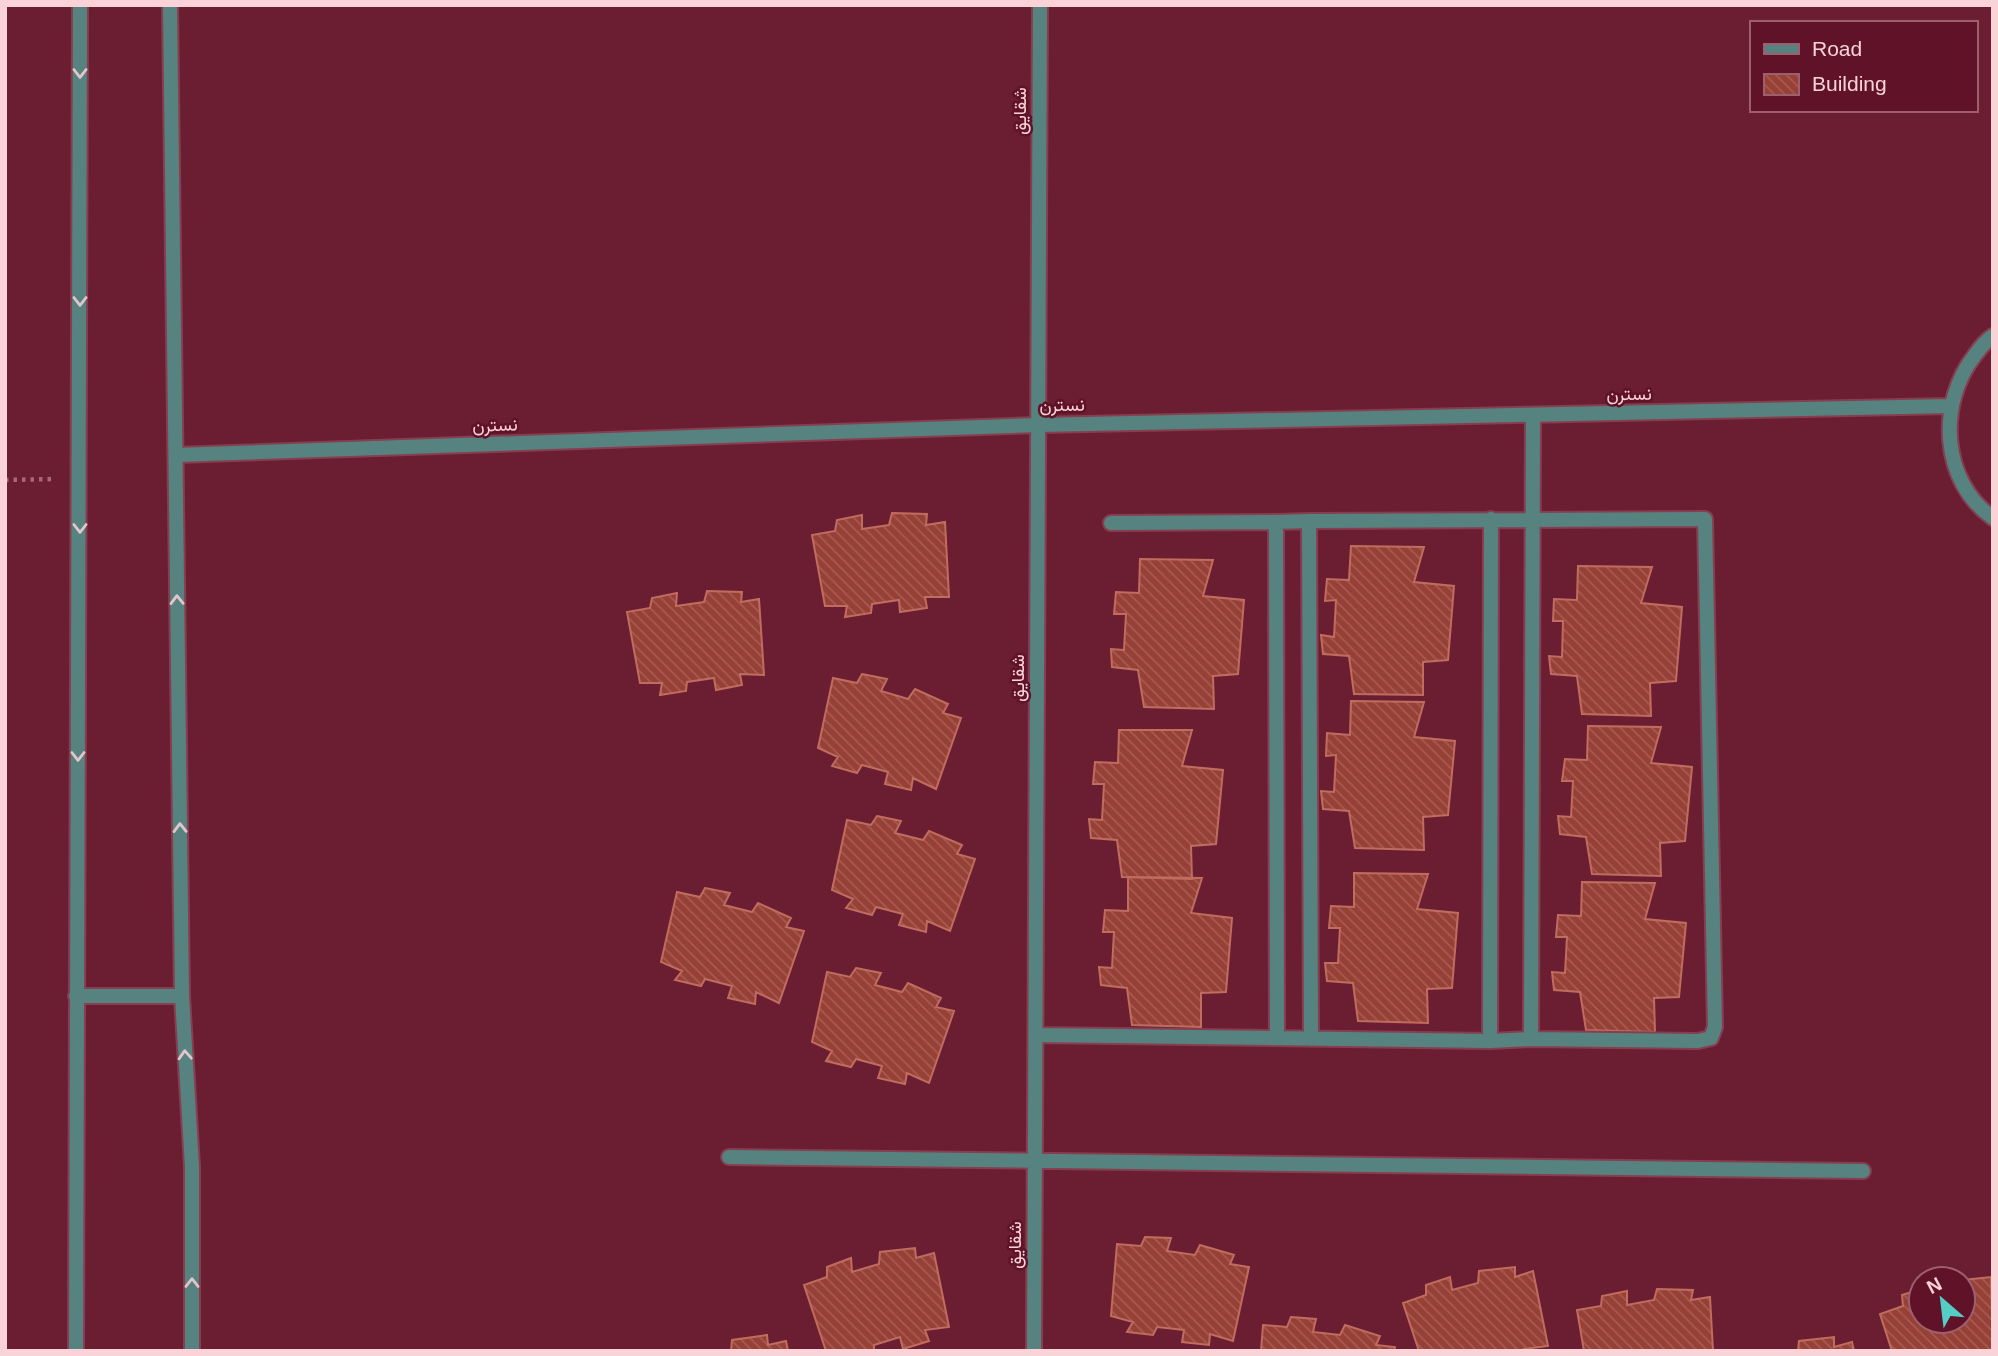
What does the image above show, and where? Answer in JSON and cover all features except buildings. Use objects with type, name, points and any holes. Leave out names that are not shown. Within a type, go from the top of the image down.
[{"type":"street","points":[[76,1351],[80,5]]},
{"type":"street","points":[[170,5],[182,996],[192,1167],[192,1351]]},
{"type":"street","name":"شقایق","points":[[1034,1351],[1040,5]]},
{"type":"street","points":[[1993,336],[1963,370],[1950,406],[1949,444],[1961,481],[1983,512],[1993,518]]},
{"type":"street","name":"نسترن","points":[[176,455],[1038,425],[1950,406]]},
{"type":"street","points":[[1531,1039],[1533,415]]},
{"type":"street","points":[[1036,1035],[1698,1041],[1710,1038],[1715,1027],[1705,519],[1533,518],[1111,523]]},
{"type":"street","points":[[1490,1041],[1491,519]]},
{"type":"street","points":[[1310,521],[1311,1039]]},
{"type":"street","points":[[1276,522],[1277,1038]]},
{"type":"street","points":[[76,996],[182,996]]},
{"type":"street","points":[[729,1157],[1863,1171]]},
{"type":"path","points":[[5,480],[80,479]]}]
